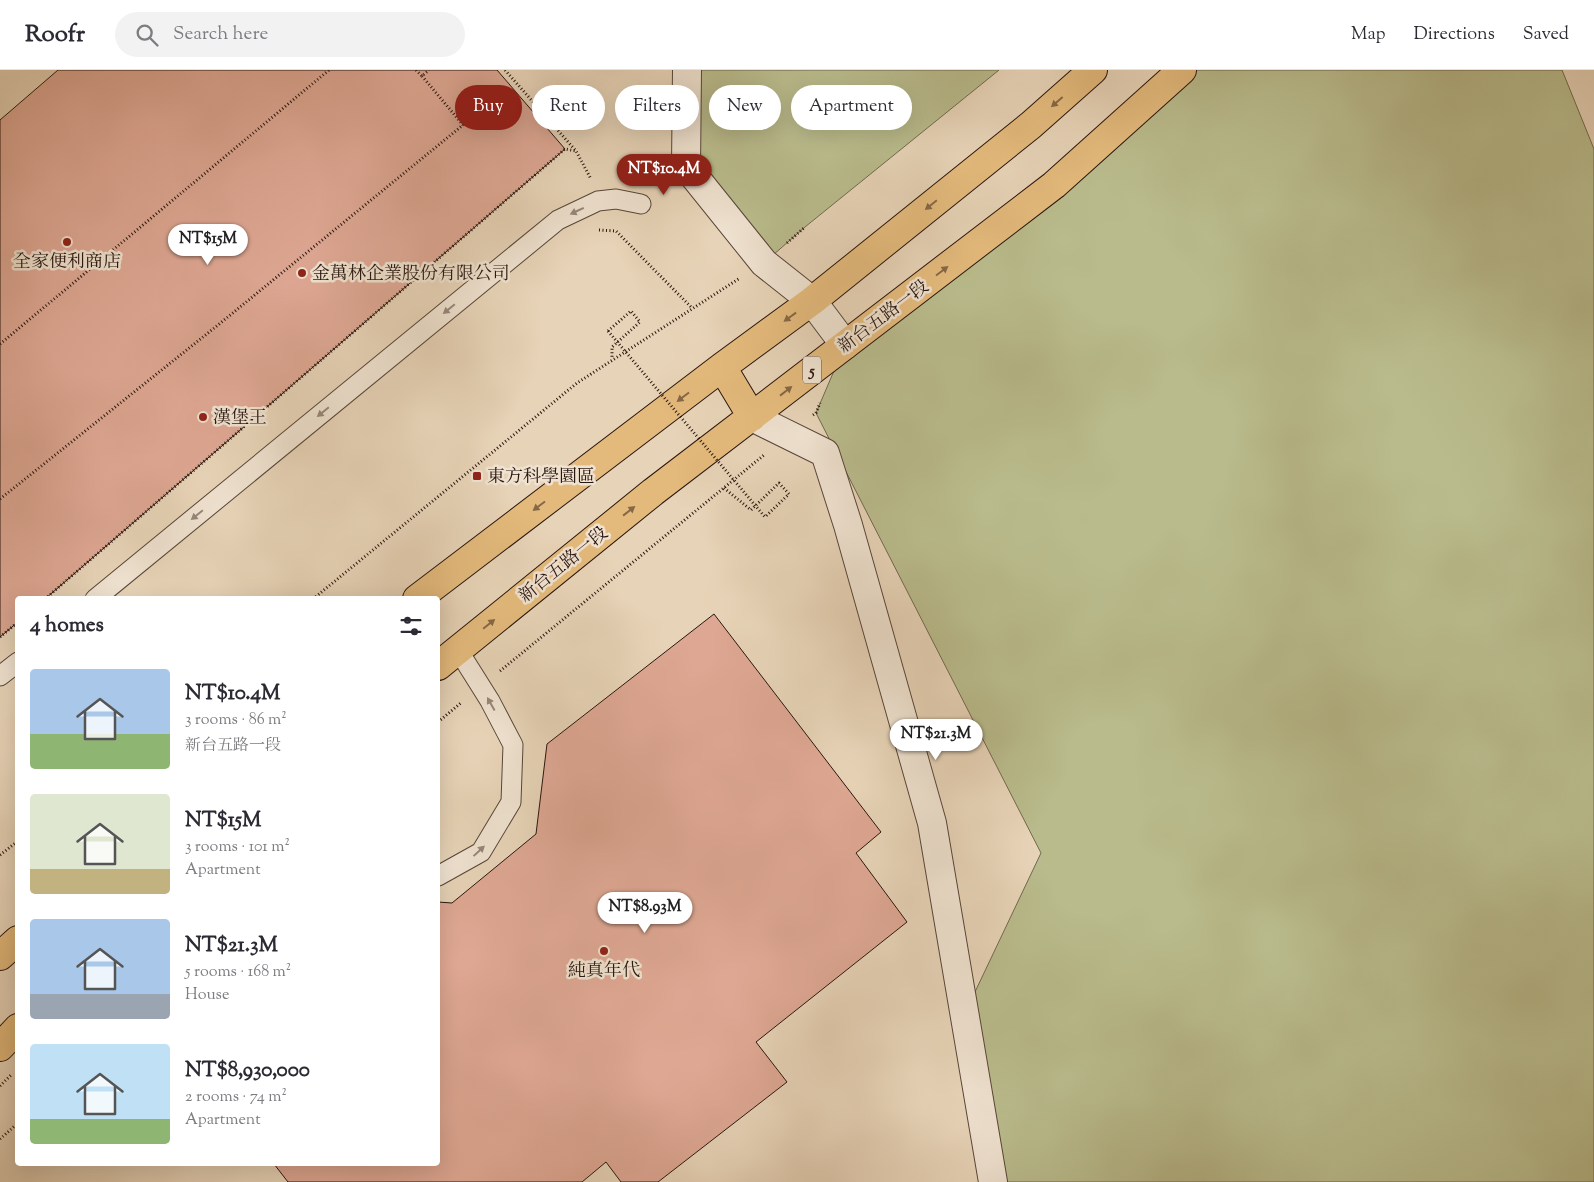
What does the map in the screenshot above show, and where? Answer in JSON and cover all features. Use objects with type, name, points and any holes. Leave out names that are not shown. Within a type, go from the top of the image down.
[{"type":"main road","points":[[421,596],[812,301],[1031,125],[1093,70]]},
{"type":"main road","name":"新台五路一段","points":[[448,658],[597,536],[1054,185],[1182,70]]},
{"type":"main road","points":[[722,368],[752,417]]},
{"type":"main road","points":[[0,956],[15,943]]},
{"type":"main road","points":[[0,1047],[15,1031]]},
{"type":"street","points":[[677,70],[675,176],[738,252],[764,263]]},
{"type":"street","points":[[687,70],[686,166],[764,263],[812,301],[844,346]]},
{"type":"street","points":[[752,417],[825,453],[848,525],[932,823],[993,1182]]},
{"type":"lane","points":[[99,596],[558,220],[598,201],[616,199],[641,204]]},
{"type":"lane","points":[[440,875],[481,852],[511,802],[513,745],[490,700],[480,687],[448,658]]},
{"type":"lane","points":[[0,676],[15,664]]},
{"type":"path","points":[[0,344],[329,70]]},
{"type":"path","points":[[0,499],[218,325],[463,125],[416,70]]},
{"type":"path","points":[[422,76],[429,70]]},
{"type":"path","points":[[505,70],[576,151],[590,176],[598,201],[583,229],[616,231],[692,308]]},
{"type":"path","points":[[48,596],[565,149],[576,151]]},
{"type":"path","points":[[317,596],[577,384],[612,359],[764,263],[805,227]]},
{"type":"path","points":[[612,359],[612,347],[640,322],[631,311],[608,331],[765,517],[789,494],[779,483],[751,510],[724,488]]},
{"type":"path","points":[[440,720],[816,413],[823,396]]},
{"type":"path","points":[[0,637],[15,624]]},
{"type":"path","points":[[0,855],[15,843]]},
{"type":"path","points":[[0,1086],[15,1072]]},
{"type":"path","points":[[0,1139],[15,1126]]},
{"type":"green space","points":[[687,70],[999,70],[805,227],[764,263],[686,166],[686,130],[699,130],[699,85],[687,85]]},
{"type":"green space","points":[[1182,70],[1562,70],[1594,149],[1594,1182],[1001,1182],[974,994],[1041,853],[816,413],[845,345]]},
{"type":"building","points":[[58,70],[497,70],[510,85],[455,85],[455,130],[522,130],[522,99],[532,111],[532,130],[549,130],[565,149],[48,596],[15,596],[15,624],[0,637],[0,120]]},
{"type":"building","points":[[714,614],[881,832],[856,853],[907,922],[756,1042],[787,1082],[658,1182],[621,1182],[606,1162],[582,1182],[288,1182],[276,1166],[440,1166],[440,902],[452,903],[536,834],[547,744]]},
{"type":"place","name":"全家便利商店","points":[[67,242]]},
{"type":"place","name":"金萬林企業股份有限公司","points":[[302,273]]},
{"type":"place","name":"漢堡王","points":[[203,417]]},
{"type":"place","name":"東方科學園區","points":[[477,476]]},
{"type":"place","name":"純真年代","points":[[604,951]]}]
